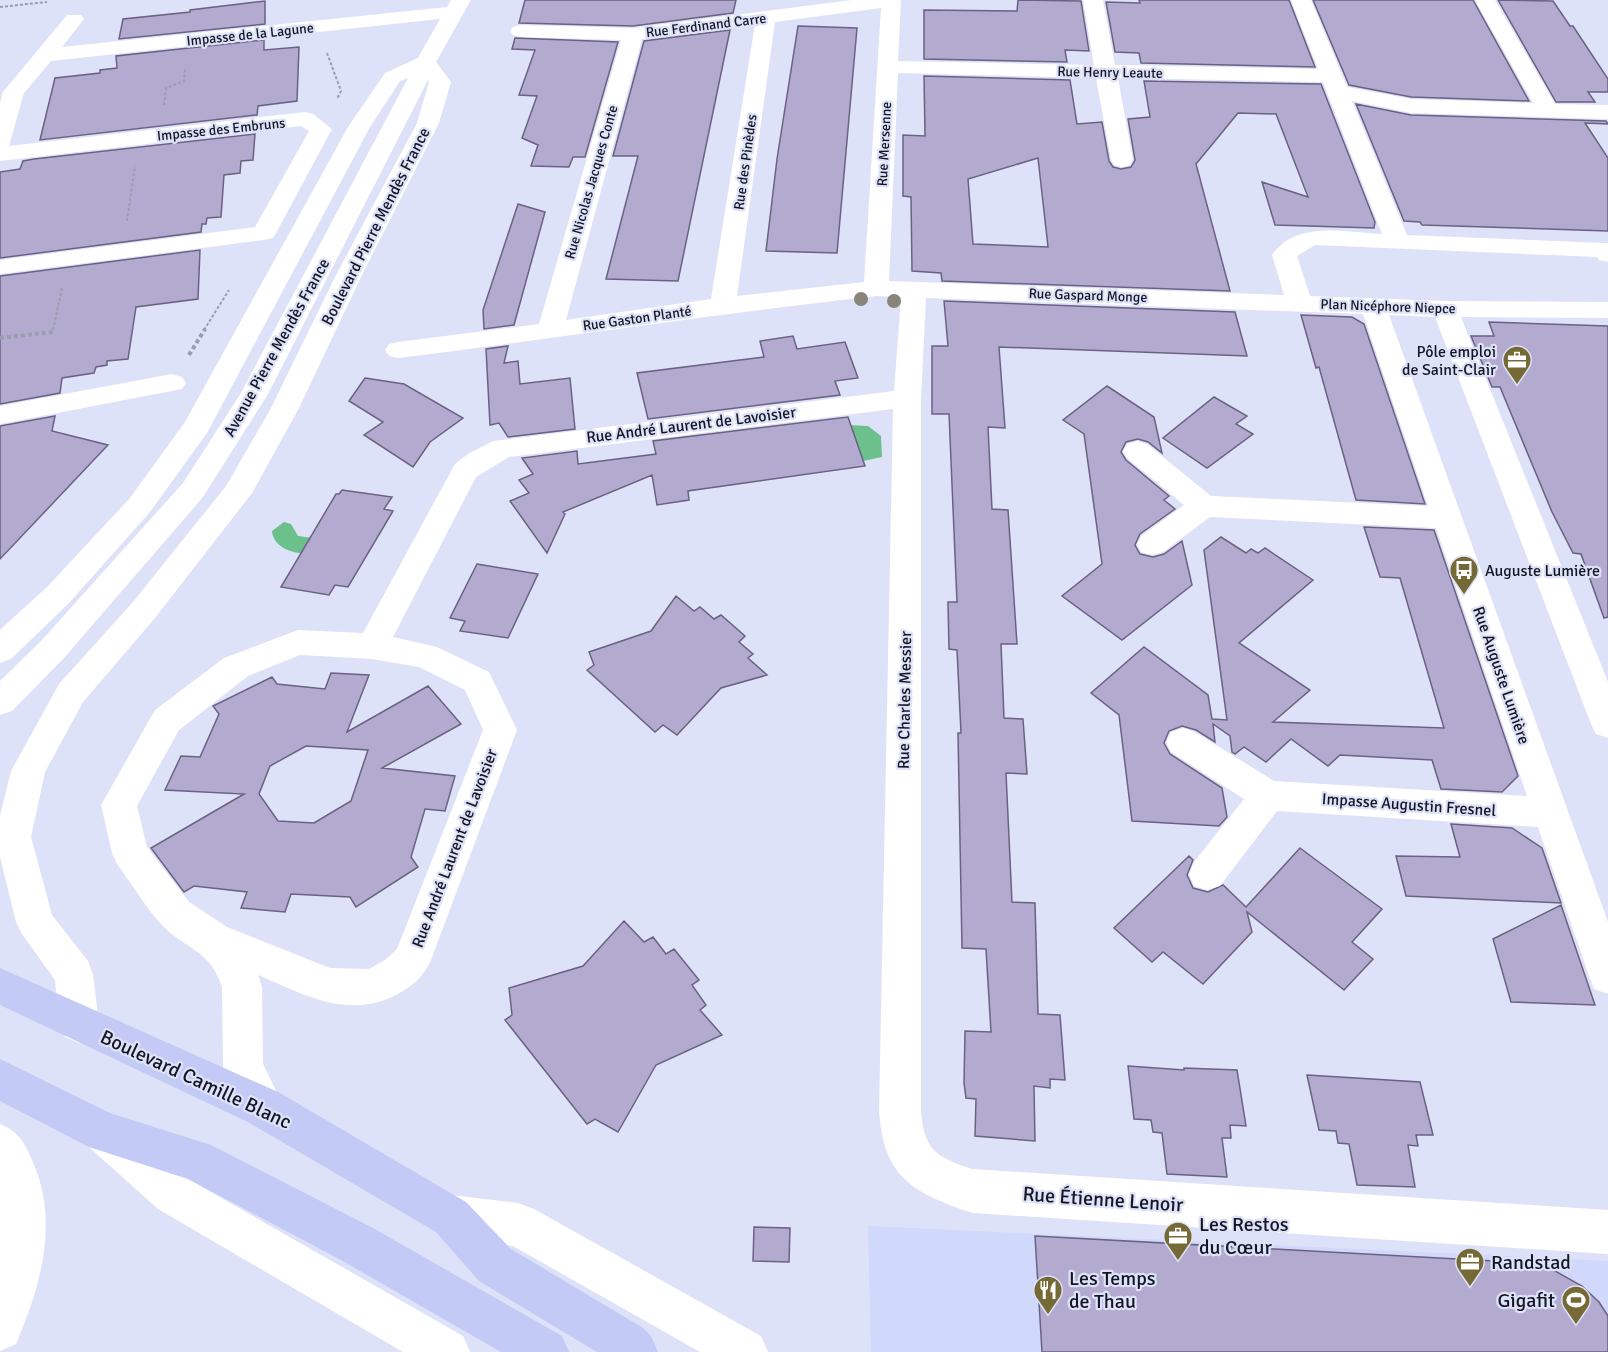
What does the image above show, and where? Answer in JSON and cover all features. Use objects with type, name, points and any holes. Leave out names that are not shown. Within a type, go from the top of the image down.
[{"type":"main road","name":"Boulevard Camille Blanc","points":[[0,986],[263,1107],[451,1217],[495,1265],[627,1344],[635,1352]]},
{"type":"main road","points":[[0,1079],[104,1132],[196,1160],[357,1244],[546,1352]]},
{"type":"street","name":"Rue Ferdinand Carre","points":[[520,31],[633,34],[891,0]]},
{"type":"street","name":"Rue Mersenne","points":[[876,288],[891,0]]},
{"type":"street","points":[[1094,0],[1122,160]]},
{"type":"street","points":[[1301,0],[1398,242]]},
{"type":"street","points":[[1485,0],[1548,111]]},
{"type":"street","name":"Impasse de la Lagune","points":[[45,55],[318,27],[458,6]]},
{"type":"street","name":"Avenue Pierre Mendès France","points":[[0,702],[53,649],[194,490],[254,394],[426,62],[458,6]]},
{"type":"street","name":"Rue des Pinèdes","points":[[723,305],[766,18]]},
{"type":"street","points":[[0,143],[14,92],[74,19]]},
{"type":"street","name":"Rue Nicolas Jacques Conte","points":[[550,331],[633,34]]},
{"type":"street","points":[[0,650],[58,595],[140,505],[197,426],[359,127],[392,77],[426,62]]},
{"type":"street","name":"Boulevard Pierre Mendès France","points":[[79,1024],[74,974],[35,922],[13,837],[28,771],[71,693],[144,610],[243,482],[284,410],[349,274],[428,123],[440,82],[426,62]]},
{"type":"street","name":"Rue Henry Leaute","points":[[888,67],[1106,72],[1336,85],[1390,103],[1411,106],[1608,112]]},
{"type":"street","name":"Impasse des Embruns","points":[[0,154],[305,119],[321,129]]},
{"type":"street","points":[[0,267],[264,233],[321,129]]},
{"type":"street","name":"Plan Nicéphore Niepce","points":[[1607,250],[1311,238],[1293,246],[1284,255],[1299,303],[1445,309],[1608,310]]},
{"type":"street","name":"Rue Gaston Planté","points":[[398,350],[550,331],[723,305],[876,288]]},
{"type":"street","name":"Rue Gaspard Monge","points":[[876,288],[1299,303]]},
{"type":"street","name":"Rue Charles Messier","points":[[900,1111],[906,398],[914,289]]},
{"type":"street","name":"Rue Auguste Lumière","points":[[1373,306],[1608,976]]},
{"type":"street","points":[[1445,309],[1608,724]]},
{"type":"street","points":[[0,415],[172,383]]},
{"type":"street","name":"Rue André Laurent de Lavoisier","points":[[372,646],[465,471],[502,448],[906,398]]},
{"type":"street","points":[[1137,451],[1204,506],[1449,518]]},
{"type":"street","points":[[1152,544],[1204,506]]},
{"type":"street","name":"Rue André Laurent de Lavoisier","points":[[298,642],[372,646],[425,656],[477,681],[500,730],[412,960],[399,973],[372,987],[330,986],[213,939],[176,914],[130,853],[119,805],[167,720],[236,666],[298,642]]},
{"type":"street","name":"Impasse Augustin Fresnel","points":[[1183,742],[1268,796],[1550,813]]},
{"type":"street","points":[[1207,874],[1268,796]]},
{"type":"street","points":[[213,939],[237,968],[242,987],[243,1067],[263,1107]]},
{"type":"street","name":"Rue Étienne Lenoir","points":[[900,1111],[902,1137],[921,1167],[939,1180],[972,1191],[1607,1230]]},
{"type":"street","points":[[104,1132],[172,1194],[437,1350]]},
{"type":"street","points":[[0,1145],[18,1177],[25,1233],[18,1277],[0,1328]]},
{"type":"street","name":"Boulevard Camille Blanc","points":[[451,1217],[518,1225],[746,1352]]},
{"type":"path","points":[[0,7],[56,1]]},
{"type":"path","points":[[318,27],[341,91],[321,129]]},
{"type":"path","points":[[123,252],[149,137],[166,88],[184,81],[189,41]]},
{"type":"path","points":[[172,383],[264,233]]},
{"type":"path","points":[[0,338],[53,332],[68,259]]},
{"type":"shaded area","points":[[848,425],[868,426],[881,436],[882,457],[863,461]]},
{"type":"shaded area","points":[[284,522],[291,524],[298,536],[313,538],[305,553],[284,548],[276,541],[272,531]]},
{"type":"shaded area","points":[[868,1226],[1608,1261],[1608,1352],[871,1352]]},
{"type":"building","points":[[525,0],[736,0],[733,13],[633,26],[519,23]]},
{"type":"building","points":[[1018,0],[1081,1],[1089,51],[1065,50],[1067,62],[924,59],[924,10],[1017,11]]},
{"type":"building","points":[[1139,0],[1289,0],[1315,67],[1141,63],[1139,53],[1115,52],[1106,2],[1140,3]]},
{"type":"building","points":[[1313,0],[1473,0],[1529,101],[1411,97],[1349,85]]},
{"type":"building","points":[[1498,0],[1553,1],[1570,26],[1573,26],[1608,79],[1608,92],[1588,92],[1595,102],[1556,102]]},
{"type":"building","points":[[265,1],[265,24],[119,39],[123,19]]},
{"type":"building","points":[[798,26],[857,28],[837,253],[766,251],[777,159]]},
{"type":"building","points":[[730,30],[678,281],[606,279],[638,156],[613,156],[644,41]]},
{"type":"building","points":[[515,38],[618,42],[585,157],[573,157],[569,167],[531,166],[538,145],[522,138],[537,96],[519,95],[535,50],[512,49]]},
{"type":"building","points":[[264,40],[264,50],[299,47],[297,101],[258,106],[257,115],[40,140],[55,78],[100,73],[100,70],[117,68],[116,56]]},
{"type":"building","points":[[924,76],[1070,80],[1077,124],[1102,122],[1109,161],[1113,167],[1121,169],[1131,167],[1135,160],[1128,119],[1150,117],[1144,81],[1321,84],[1375,222],[1374,228],[1275,225],[1262,182],[1308,197],[1276,114],[1238,113],[1196,164],[1230,291],[942,281],[941,273],[912,271],[911,197],[903,196],[903,135],[925,136]],"holes":[[[1038,158],[1048,247],[973,244],[968,179]]]},
{"type":"building","points":[[1356,104],[1411,115],[1606,121],[1608,124],[1585,123],[1608,158],[1608,231],[1422,225],[1420,222],[1404,221]]},
{"type":"building","points":[[255,134],[253,160],[241,161],[240,173],[224,175],[221,217],[207,218],[206,224],[202,224],[201,232],[0,258],[0,172],[20,169],[23,161],[34,159]]},
{"type":"building","points":[[518,204],[545,212],[514,325],[484,329],[483,310]]},
{"type":"building","points":[[200,250],[198,299],[136,307],[128,359],[107,361],[107,365],[96,367],[94,373],[62,378],[60,393],[0,404],[0,276]]},
{"type":"building","points":[[944,301],[1235,312],[1247,356],[999,347],[1005,428],[988,427],[992,509],[1008,510],[1017,644],[1001,644],[1004,718],[1023,719],[1027,774],[1006,773],[1012,902],[1035,903],[1038,1014],[1060,1015],[1065,1080],[1050,1079],[1050,1088],[1034,1086],[1035,1141],[975,1136],[976,1099],[966,1098],[964,1083],[965,1031],[991,1032],[986,949],[962,948],[958,733],[961,733],[957,650],[949,649],[948,602],[957,602],[949,414],[932,414],[932,346],[948,346]]},
{"type":"building","points":[[1301,315],[1352,317],[1364,324],[1425,504],[1356,500],[1319,367],[1316,368]]},
{"type":"building","points":[[1489,322],[1608,326],[1608,617],[1604,618],[1581,554],[1573,553],[1552,512],[1500,387],[1492,387],[1471,336],[1494,336]]},
{"type":"building","points":[[793,336],[797,349],[845,342],[858,378],[835,381],[840,395],[648,419],[637,373],[764,357],[760,341]]},
{"type":"building","points":[[508,346],[504,363],[518,361],[520,384],[570,378],[575,429],[508,437],[499,423],[490,425],[486,349]]},
{"type":"building","points":[[365,378],[404,384],[463,418],[430,442],[413,467],[364,435],[383,422],[349,401]]},
{"type":"building","points":[[1107,386],[1154,417],[1162,453],[1148,442],[1138,439],[1126,442],[1121,452],[1126,460],[1169,496],[1164,500],[1175,509],[1140,534],[1135,545],[1140,554],[1153,557],[1164,554],[1182,541],[1192,585],[1122,640],[1062,596],[1102,564],[1084,434],[1063,420]]},
{"type":"building","points":[[1214,397],[1247,416],[1236,424],[1253,434],[1207,468],[1163,438]]},
{"type":"building","points":[[55,416],[52,431],[108,445],[0,559],[0,426]]},
{"type":"building","points":[[848,417],[865,466],[688,491],[689,500],[657,505],[652,475],[563,512],[565,514],[547,553],[510,501],[529,493],[519,480],[533,474],[522,458],[577,451],[578,464],[656,454],[653,441]]},
{"type":"building","points":[[342,490],[392,497],[384,509],[393,511],[348,587],[335,585],[329,595],[281,587],[336,494]]},
{"type":"building","points":[[1364,527],[1434,530],[1518,776],[1502,792],[1441,789],[1432,760],[1340,755],[1328,766],[1291,739],[1266,762],[1244,747],[1235,754],[1232,752],[1230,736],[1213,724],[1215,742],[1196,730],[1182,726],[1169,731],[1164,743],[1170,754],[1222,788],[1227,817],[1219,826],[1132,821],[1119,715],[1091,693],[1144,647],[1208,695],[1212,719],[1227,720],[1204,550],[1221,537],[1246,553],[1251,549],[1258,553],[1265,548],[1313,580],[1239,643],[1310,690],[1273,722],[1444,728],[1400,578],[1380,577]]},
{"type":"building","points":[[477,564],[538,574],[508,638],[460,631],[465,621],[450,618]]},
{"type":"building","points":[[676,596],[694,611],[700,607],[714,619],[721,615],[745,636],[739,642],[753,654],[748,658],[767,675],[721,688],[677,735],[663,725],[655,732],[587,670],[594,665],[589,652],[651,631]]},
{"type":"building","points":[[331,673],[369,675],[347,732],[428,686],[461,724],[382,768],[455,776],[445,811],[425,809],[411,857],[418,867],[356,907],[350,897],[291,894],[285,912],[241,908],[247,892],[194,886],[184,892],[151,848],[244,794],[165,790],[181,756],[200,757],[219,714],[213,706],[272,677],[277,684],[325,689]],"holes":[[[306,746],[368,750],[351,801],[314,823],[278,821],[259,794],[270,766]]]},
{"type":"building","points":[[1451,824],[1512,828],[1542,848],[1561,903],[1406,896],[1396,856],[1460,857]]},
{"type":"building","points":[[1300,848],[1382,909],[1352,942],[1373,959],[1344,990],[1247,912],[1252,932],[1203,984],[1163,952],[1152,962],[1114,928],[1189,856],[1193,860],[1187,875],[1193,888],[1208,892],[1223,885],[1246,907]]},
{"type":"building","points":[[1561,905],[1595,1005],[1511,1002],[1493,939]]},
{"type":"building","points":[[624,921],[644,942],[653,937],[666,954],[674,949],[699,980],[692,985],[706,1005],[700,1010],[722,1035],[656,1065],[618,1132],[595,1119],[587,1124],[505,1020],[512,1015],[509,988],[583,966]]},
{"type":"building","points":[[1128,1066],[1184,1070],[1184,1068],[1237,1070],[1246,1126],[1230,1125],[1231,1138],[1222,1138],[1227,1177],[1167,1174],[1162,1133],[1153,1132],[1151,1120],[1134,1119]]},
{"type":"building","points":[[1307,1075],[1420,1082],[1433,1135],[1416,1135],[1418,1146],[1408,1145],[1415,1187],[1357,1185],[1349,1144],[1338,1143],[1336,1131],[1319,1130]]},
{"type":"building","points":[[754,1227],[790,1228],[789,1262],[753,1261]]},
{"type":"building","points":[[1035,1236],[1532,1263],[1548,1267],[1582,1286],[1599,1302],[1608,1316],[1608,1352],[1042,1352]]},
{"type":"place","name":"Pôle emploi de Saint-Clair","points":[[1517,386]]},
{"type":"place","name":"Auguste Lumière","points":[[1464,596]]},
{"type":"place","name":"Les Restos du Cœur","points":[[1178,1262]]},
{"type":"place","name":"Randstad","points":[[1470,1288]]},
{"type":"place","name":"Les Temps de Thau","points":[[1048,1316]]},
{"type":"place","name":"Gigafit","points":[[1576,1326]]}]
